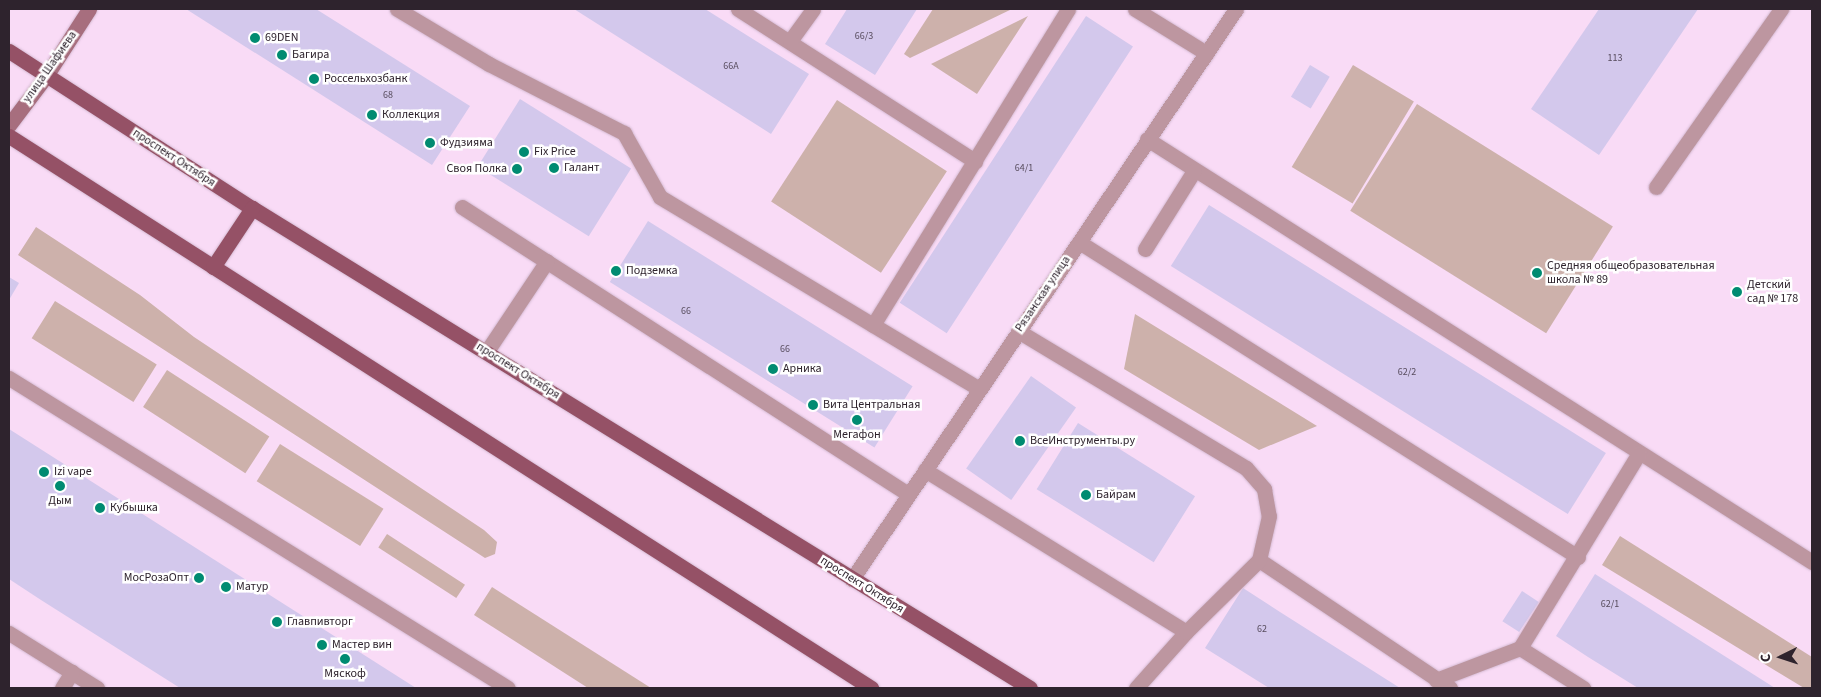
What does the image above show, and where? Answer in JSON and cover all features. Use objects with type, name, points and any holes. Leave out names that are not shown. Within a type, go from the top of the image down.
[{"type":"main road","name":"проспект Октября","points":[[9,51],[252,208],[487,351],[1030,688]]},
{"type":"main road","points":[[9,136],[871,688]]},
{"type":"main road","points":[[213,267],[252,208]]},
{"type":"street","name":"улица Шафиева","points":[[9,125],[46,76],[89,9]]},
{"type":"street","points":[[397,9],[489,64],[624,132],[660,197],[979,389]]},
{"type":"street","points":[[738,9],[975,161]]},
{"type":"street","points":[[790,41],[813,9]]},
{"type":"street","points":[[873,325],[1068,9]]},
{"type":"street","points":[[1136,9],[1206,53]]},
{"type":"street","name":"Рязанская улица","points":[[852,579],[1236,9]]},
{"type":"street","points":[[1656,187],[1781,9]]},
{"type":"street","points":[[1148,139],[1194,171],[1812,562]]},
{"type":"street","points":[[1145,249],[1194,171]]},
{"type":"street","points":[[462,206],[908,494]]},
{"type":"street","points":[[1079,242],[1578,557]]},
{"type":"street","points":[[487,351],[547,261]]},
{"type":"street","points":[[1018,331],[1246,468],[1264,489],[1269,516],[1258,560],[1186,632],[1136,688]]},
{"type":"street","points":[[9,378],[508,688]]},
{"type":"street","points":[[1436,680],[1520,648],[1578,557],[1639,453]]},
{"type":"street","points":[[924,470],[1186,632]]},
{"type":"street","points":[[1258,560],[1450,688]]},
{"type":"street","points":[[9,633],[97,688]]},
{"type":"street","points":[[1520,648],[1584,688]]},
{"type":"street","points":[[62,688],[72,672]]},
{"type":"shaded area","points":[[933,9],[1012,9],[910,58],[904,54]]},
{"type":"shaded area","points":[[1028,16],[977,94],[931,64]]},
{"type":"shaded area","points":[[1353,65],[1414,102],[1353,204],[1292,167]]},
{"type":"shaded area","points":[[837,100],[947,171],[881,273],[771,201]]},
{"type":"shaded area","points":[[1417,104],[1613,226],[1546,333],[1350,211]]},
{"type":"shaded area","points":[[36,227],[140,295],[194,337],[484,530],[497,542],[495,554],[485,558],[18,255]]},
{"type":"shaded area","points":[[55,301],[157,365],[133,402],[32,338]]},
{"type":"shaded area","points":[[1135,314],[1317,426],[1259,450],[1124,369]]},
{"type":"shaded area","points":[[167,370],[269,436],[245,473],[143,407]]},
{"type":"shaded area","points":[[280,444],[383,509],[360,546],[257,481]]},
{"type":"shaded area","points":[[387,534],[465,585],[456,598],[378,547]]},
{"type":"shaded area","points":[[1620,536],[1812,657],[1812,688],[1804,688],[1602,565]]},
{"type":"shaded area","points":[[492,587],[651,688],[588,688],[474,615]]},
{"type":"building","points":[[186,9],[316,9],[470,106],[432,165]]},
{"type":"building","points":[[574,9],[705,9],[809,74],[771,134]]},
{"type":"building","points":[[847,9],[917,9],[875,75],[825,44]]},
{"type":"building","points":[[1599,9],[1698,9],[1599,155],[1531,109]]},
{"type":"building","points":[[1086,16],[1133,46],[947,333],[900,303]]},
{"type":"building","points":[[1310,65],[1330,77],[1311,109],[1291,97]]},
{"type":"building","name":"Галант","points":[[520,99],[631,168],[589,236],[478,167]]},
{"type":"building","points":[[1209,205],[1606,453],[1568,514],[1171,266]]},
{"type":"building","points":[[648,221],[913,386],[874,447],[610,282]]},
{"type":"building","points":[[9,277],[19,283],[9,300]]},
{"type":"building","points":[[1031,376],[1076,408],[1011,500],[966,469]]},
{"type":"building","points":[[1078,423],[1195,496],[1154,562],[1037,489]]},
{"type":"building","points":[[9,429],[416,688],[180,688],[41,600],[9,579]]},
{"type":"building","points":[[1595,574],[1775,688],[1638,688],[1588,657],[1556,636]]},
{"type":"building","points":[[1243,588],[1400,688],[1269,688],[1205,648]]},
{"type":"building","points":[[1522,591],[1539,602],[1519,632],[1502,621]]},
{"type":"place","name":"69DEN","points":[[255,38]]},
{"type":"place","name":"Багира","points":[[282,55]]},
{"type":"place","name":"Россельхозбанк","points":[[314,79]]},
{"type":"place","name":"Коллекция","points":[[372,115]]},
{"type":"place","name":"Фудзияма","points":[[430,143]]},
{"type":"place","name":"Fix Price","points":[[524,152]]},
{"type":"place","name":"Галант","points":[[554,168]]},
{"type":"place","name":"Своя Полка","points":[[517,169]]},
{"type":"place","name":"Подземка","points":[[616,271]]},
{"type":"place","name":"Средняя общеобразовательная школа № 89","points":[[1537,273]]},
{"type":"place","name":"Детский сад № 178","points":[[1737,292]]},
{"type":"place","name":"Арника","points":[[773,369]]},
{"type":"place","name":"Вита Центральная","points":[[813,405]]},
{"type":"place","name":"Мегафон","points":[[857,420]]},
{"type":"place","name":"ВсеИнструменты.ру","points":[[1020,441]]},
{"type":"place","name":"Izi vape","points":[[44,472]]},
{"type":"place","name":"Дым","points":[[60,486]]},
{"type":"place","name":"Байрам","points":[[1086,495]]},
{"type":"place","name":"Кубышка","points":[[100,508]]},
{"type":"place","name":"МосРозаОпт","points":[[199,578]]},
{"type":"place","name":"Матур","points":[[226,587]]},
{"type":"place","name":"Главпивторг","points":[[277,622]]},
{"type":"place","name":"Мастер вин","points":[[322,645]]},
{"type":"place","name":"Мяскоф","points":[[345,659]]}]
